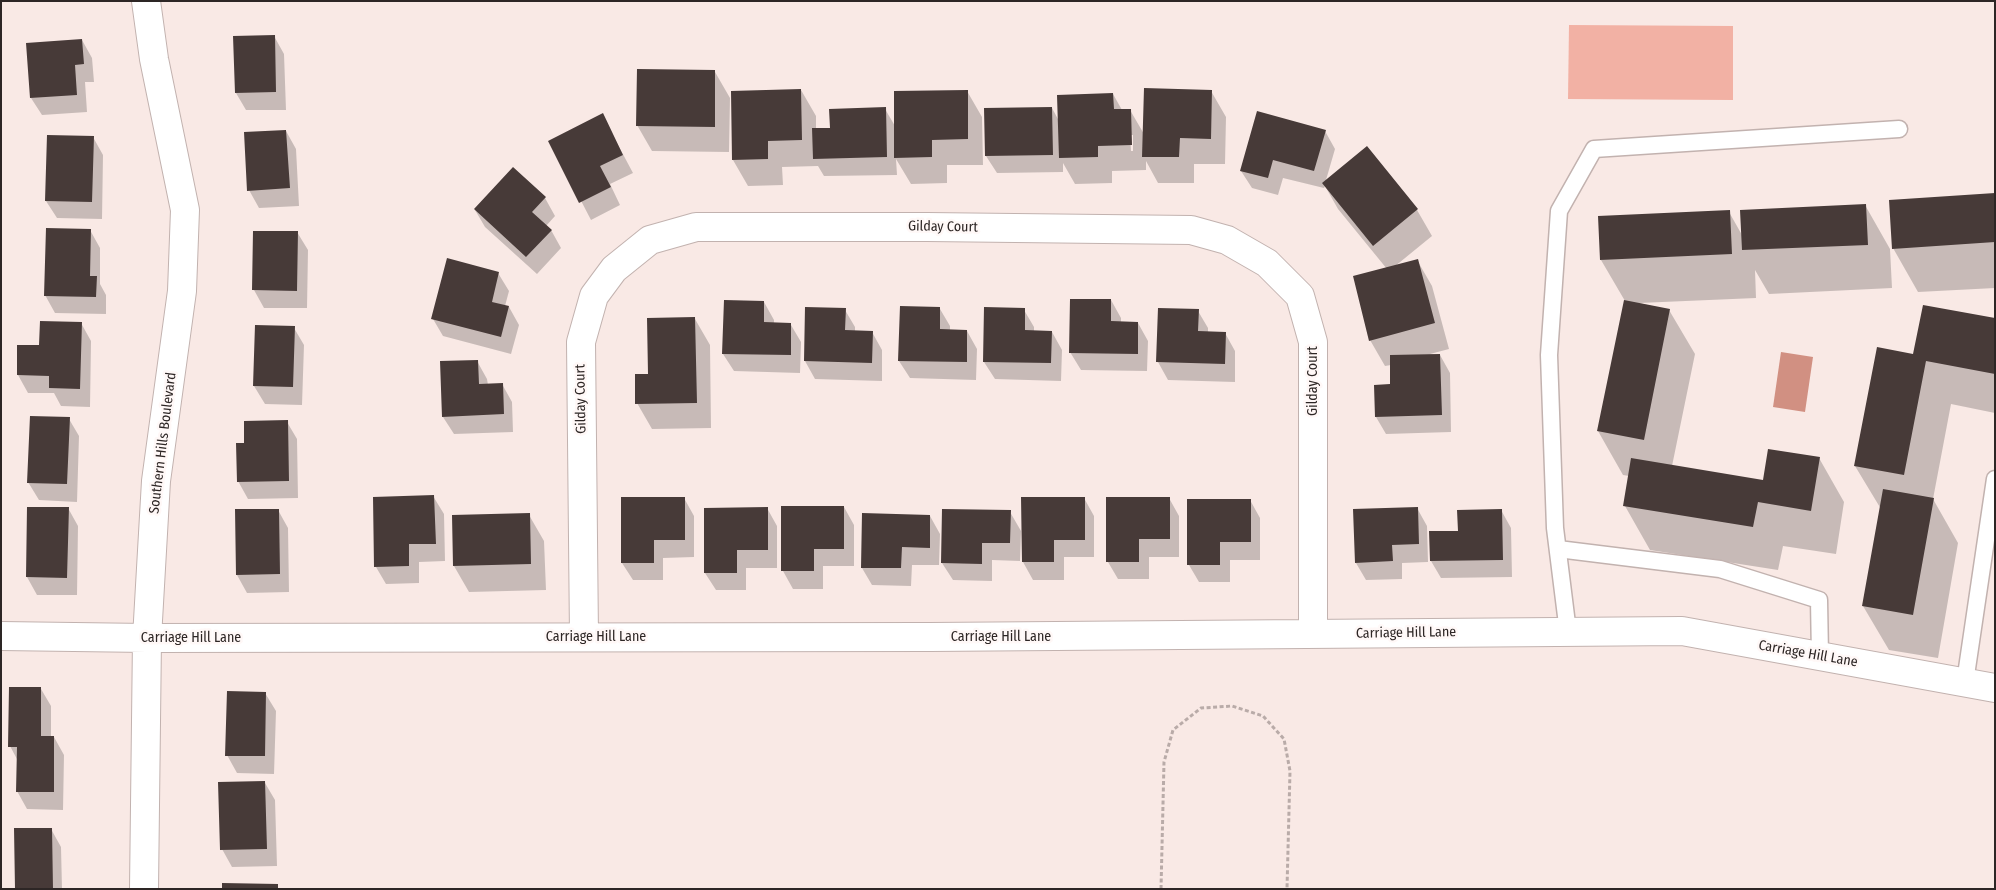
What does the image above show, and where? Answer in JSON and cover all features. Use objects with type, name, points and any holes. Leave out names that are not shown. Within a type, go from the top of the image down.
[{"type":"street","name":"Southern Hills Boulevard","points":[[144,889],[147,638],[156,481],[182,291],[185,210],[154,59],[146,1]]},
{"type":"street","name":"Gilday Court","points":[[584,637],[581,342],[594,296],[614,269],[650,240],[696,227],[1191,230],[1228,240],[1267,263],[1300,296],[1313,342],[1313,634]]},
{"type":"street","name":"Carriage Hill Lane","points":[[1,636],[147,638],[930,637],[1682,631],[1995,688]]},
{"type":"lane","points":[[1568,632],[1555,528],[1549,354],[1560,211],[1594,148],[1899,129]]},
{"type":"lane","points":[[1965,682],[1995,479]]},
{"type":"lane","points":[[1558,549],[1720,569],[1819,600],[1820,656]]},
{"type":"path","points":[[1161,889],[1164,762],[1172,730],[1201,708],[1232,706],[1263,716],[1284,739],[1290,772],[1287,889]]},
{"type":"shaded area","points":[[1569,25],[1733,26],[1733,100],[1568,99]]},
{"type":"shaded area","points":[[1781,352],[1813,357],[1805,412],[1773,407]]},
{"type":"building","points":[[275,35],[276,92],[235,93],[233,36]]},
{"type":"building","points":[[82,39],[84,64],[75,65],[77,95],[30,98],[26,43]]},
{"type":"building","points":[[637,69],[715,70],[715,127],[636,126]]},
{"type":"building","points":[[1144,88],[1212,90],[1211,139],[1180,138],[1179,157],[1142,157]]},
{"type":"building","points":[[801,89],[802,140],[768,141],[768,159],[732,160],[731,91]]},
{"type":"building","points":[[968,90],[968,139],[932,140],[932,157],[894,158],[894,91]]},
{"type":"building","points":[[1113,93],[1114,109],[1131,109],[1132,145],[1098,146],[1098,157],[1059,158],[1057,95]]},
{"type":"building","points":[[886,107],[887,157],[813,159],[812,128],[830,128],[829,109]]},
{"type":"building","points":[[1052,107],[1053,155],[985,156],[984,108]]},
{"type":"building","points":[[1257,111],[1326,130],[1314,171],[1273,160],[1268,178],[1240,171]]},
{"type":"building","points":[[603,113],[623,155],[600,166],[611,187],[579,203],[548,141]]},
{"type":"building","points":[[286,130],[290,188],[247,191],[244,132]]},
{"type":"building","points":[[47,135],[94,136],[92,202],[45,201]]},
{"type":"building","points":[[1367,146],[1418,209],[1373,246],[1322,183]]},
{"type":"building","points":[[513,167],[546,197],[532,212],[552,230],[526,257],[474,209]]},
{"type":"building","points":[[1995,193],[1995,242],[1892,249],[1889,200]]},
{"type":"building","points":[[1866,204],[1868,245],[1742,250],[1740,210]]},
{"type":"building","points":[[1730,210],[1732,254],[1600,260],[1598,216]]},
{"type":"building","points":[[46,228],[91,229],[90,276],[97,276],[96,297],[44,296]]},
{"type":"building","points":[[253,231],[298,231],[297,291],[252,290]]},
{"type":"building","points":[[447,258],[499,272],[492,302],[509,306],[501,337],[431,319]]},
{"type":"building","points":[[1418,259],[1435,323],[1369,341],[1353,276]]},
{"type":"building","points":[[1070,299],[1111,299],[1111,321],[1138,322],[1138,354],[1069,353]]},
{"type":"building","points":[[724,300],[764,301],[764,322],[791,323],[791,355],[722,354]]},
{"type":"building","points":[[1624,300],[1670,309],[1644,440],[1597,431]]},
{"type":"building","points":[[1923,305],[1995,318],[1995,374],[1926,361],[1904,475],[1854,466],[1877,347],[1913,354]]},
{"type":"building","points":[[900,306],[940,307],[940,329],[967,330],[967,362],[898,361]]},
{"type":"building","points":[[805,307],[846,308],[845,330],[873,331],[872,363],[804,361]]},
{"type":"building","points":[[984,307],[1025,308],[1025,330],[1052,331],[1051,363],[983,362]]},
{"type":"building","points":[[1158,308],[1199,309],[1198,331],[1226,332],[1225,364],[1156,362]]},
{"type":"building","points":[[695,317],[697,403],[635,404],[635,374],[648,374],[647,318]]},
{"type":"building","points":[[40,321],[82,322],[80,389],[49,388],[49,376],[17,375],[17,345],[39,345]]},
{"type":"building","points":[[255,325],[295,326],[293,387],[253,386]]},
{"type":"building","points":[[1440,354],[1442,415],[1375,417],[1374,385],[1390,384],[1390,355]]},
{"type":"building","points":[[478,360],[479,384],[503,383],[504,414],[442,417],[440,361]]},
{"type":"building","points":[[30,416],[70,417],[67,484],[27,483]]},
{"type":"building","points":[[288,420],[289,481],[237,482],[236,443],[244,443],[244,421]]},
{"type":"building","points":[[1768,449],[1820,457],[1811,511],[1758,502],[1753,527],[1623,506],[1631,458],[1763,480]]},
{"type":"building","points":[[1883,489],[1934,498],[1913,615],[1862,606]]},
{"type":"building","points":[[434,495],[436,544],[409,544],[409,566],[374,567],[373,497]]},
{"type":"building","points":[[621,497],[685,497],[685,540],[654,540],[654,563],[621,563]]},
{"type":"building","points":[[1021,497],[1085,497],[1085,540],[1054,540],[1054,562],[1022,562]]},
{"type":"building","points":[[1106,497],[1170,497],[1170,539],[1139,539],[1139,562],[1106,562]]},
{"type":"building","points":[[1187,499],[1251,499],[1251,542],[1220,542],[1220,565],[1187,565]]},
{"type":"building","points":[[781,506],[844,506],[844,549],[814,549],[814,571],[781,571]]},
{"type":"building","points":[[27,507],[69,507],[67,578],[26,577]]},
{"type":"building","points":[[768,507],[768,550],[737,550],[737,573],[704,573],[704,508]]},
{"type":"building","points":[[1418,507],[1419,544],[1392,545],[1393,561],[1355,563],[1353,509]]},
{"type":"building","points":[[235,509],[279,509],[280,574],[236,575]]},
{"type":"building","points":[[942,509],[1011,510],[1010,543],[982,543],[982,564],[941,563]]},
{"type":"building","points":[[1502,509],[1503,560],[1430,561],[1429,531],[1458,531],[1457,510]]},
{"type":"building","points":[[530,513],[531,564],[453,566],[452,515]]},
{"type":"building","points":[[862,513],[930,515],[930,548],[902,547],[901,568],[861,568]]},
{"type":"building","points":[[9,687],[41,687],[41,736],[54,736],[54,792],[16,792],[17,747],[8,747]]},
{"type":"building","points":[[227,691],[266,692],[265,756],[225,756]]},
{"type":"building","points":[[265,781],[267,849],[220,850],[218,782]]},
{"type":"building","points":[[14,828],[52,828],[53,889],[15,889]]},
{"type":"building","points":[[222,883],[278,884],[278,889],[222,889]]}]
